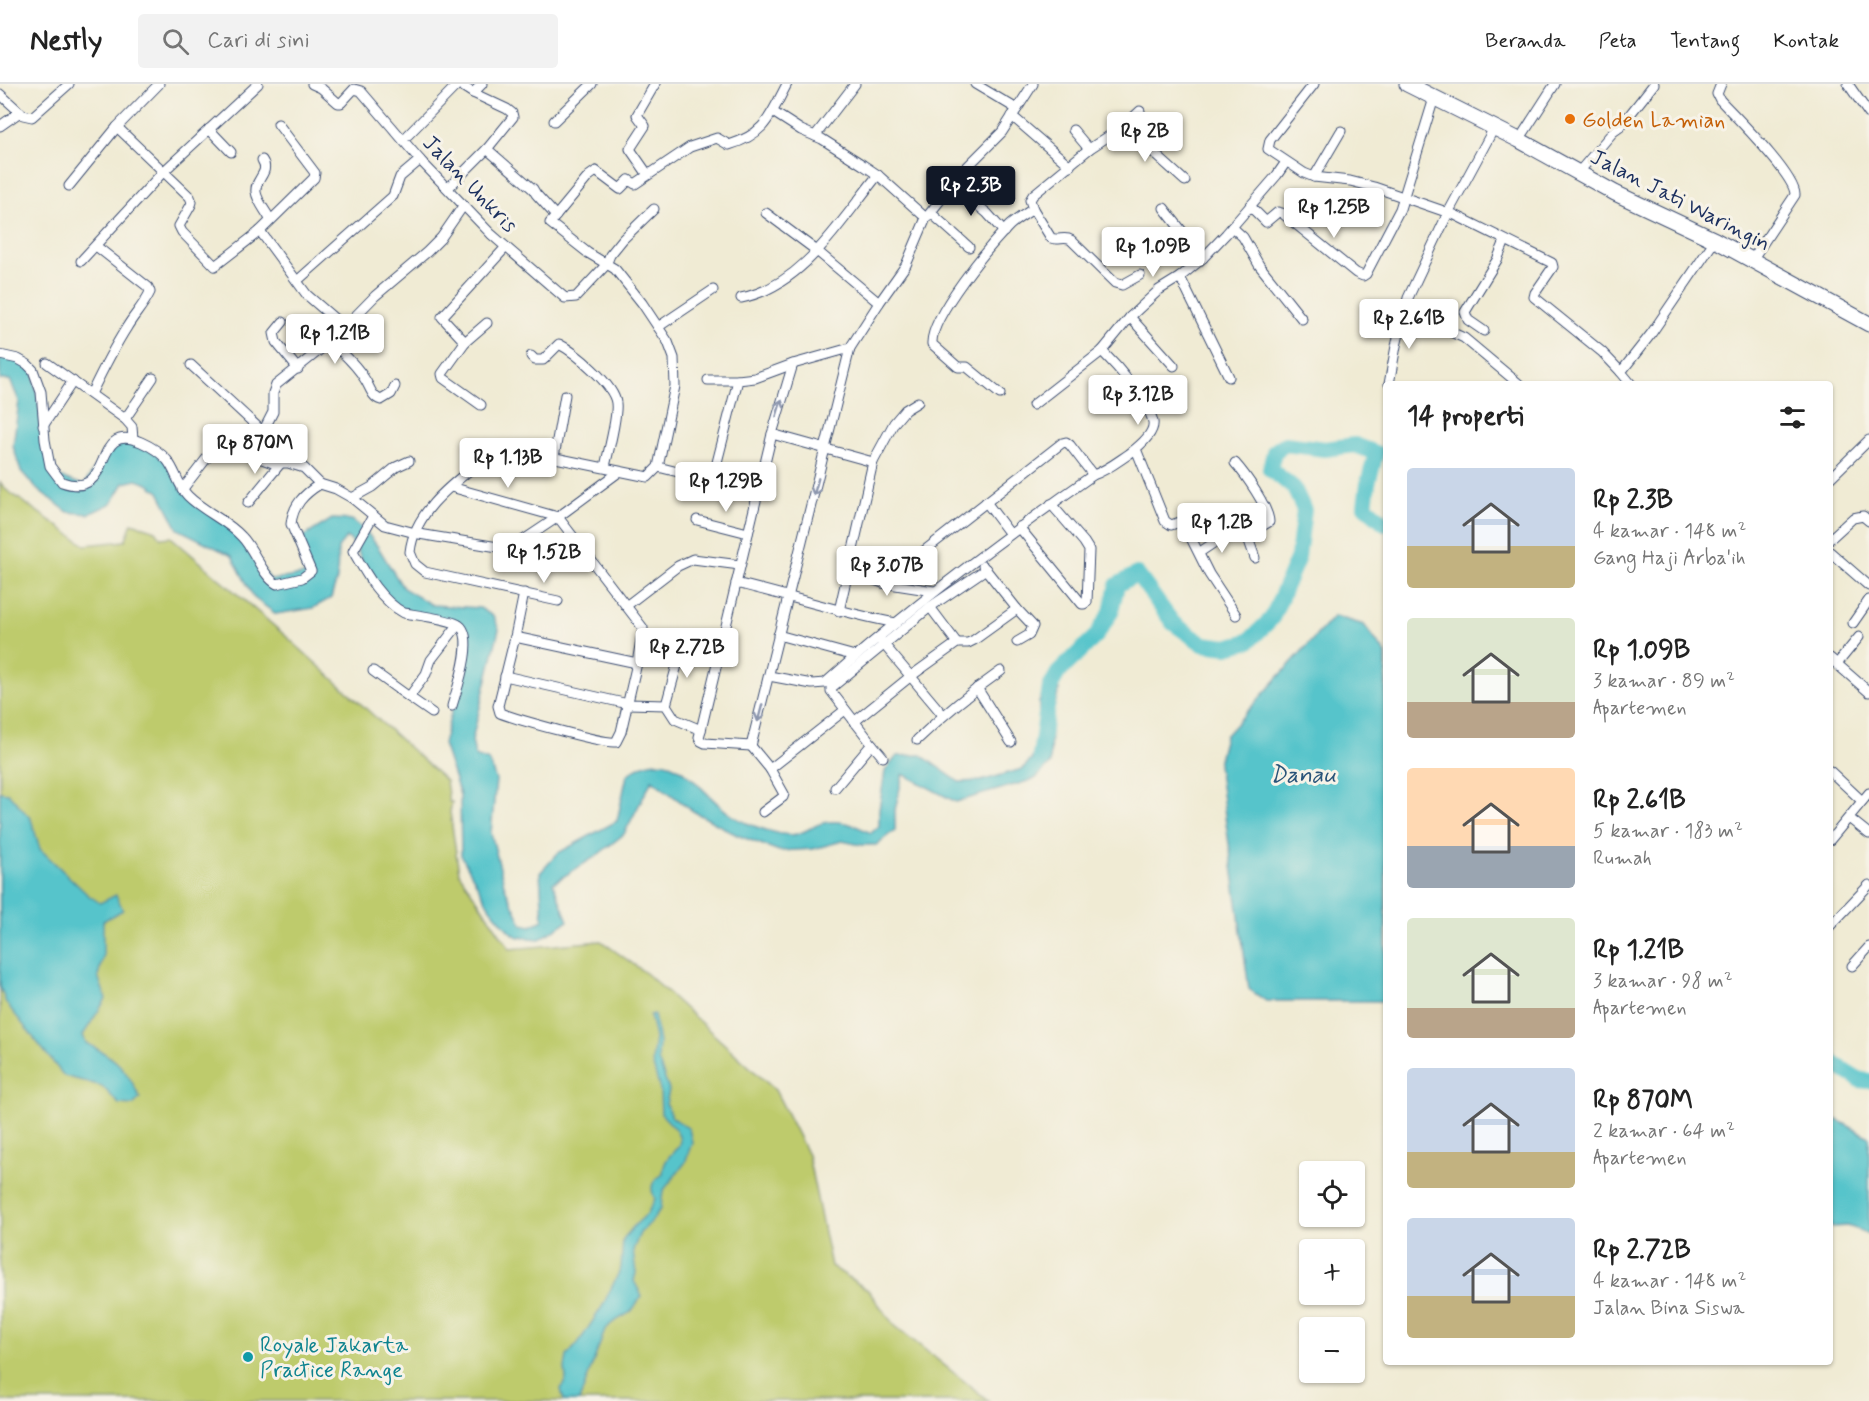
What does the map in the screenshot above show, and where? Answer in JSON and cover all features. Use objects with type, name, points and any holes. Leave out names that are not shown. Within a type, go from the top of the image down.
[{"type":"main road","name":"Jalan Jati Waringin","points":[[1407,84],[1519,140],[1615,193],[1715,240],[1869,324]]},
{"type":"street","points":[[0,94],[20,112],[27,117],[32,117],[69,84]]},
{"type":"street","points":[[81,261],[164,172],[258,84]]},
{"type":"street","name":"Jalan Unkris","points":[[312,84],[321,88],[338,103],[341,103],[354,89],[361,91],[463,206],[565,298],[576,297],[606,265],[615,248],[654,209]]},
{"type":"street","points":[[408,135],[459,84],[512,113],[513,117],[487,149],[448,188]]},
{"type":"street","points":[[473,93],[482,84]]},
{"type":"street","points":[[554,121],[592,84]]},
{"type":"street","points":[[650,173],[646,172],[630,149],[645,126],[638,115],[656,84]]},
{"type":"street","points":[[558,601],[425,572],[415,564],[410,552],[415,533],[424,515],[438,498],[492,452],[502,447],[648,477],[658,467],[676,377],[674,358],[668,342],[615,269],[569,239],[550,223],[589,176],[596,171],[620,189],[626,181],[635,184],[690,147],[717,138],[728,145],[745,140],[761,128],[773,112],[787,84]]},
{"type":"street","points":[[815,136],[855,84]]},
{"type":"street","points":[[975,84],[1014,113],[1070,166]]},
{"type":"street","points":[[751,746],[850,348],[906,265],[929,216],[966,168],[1002,132],[1033,84]]},
{"type":"street","points":[[1314,84],[1270,140],[1268,149],[1314,177],[1350,181],[1448,213],[1552,263],[1553,267],[1534,297],[1602,352],[1629,381]]},
{"type":"street","points":[[1519,140],[1555,84]]},
{"type":"street","points":[[1578,172],[1620,127],[1654,84]]},
{"type":"street","points":[[1721,84],[1717,94],[1720,100],[1769,153],[1795,188],[1795,195],[1752,260]]},
{"type":"street","points":[[1848,84],[1869,114]]},
{"type":"street","points":[[69,186],[117,127],[155,86]]},
{"type":"street","points":[[1250,206],[1266,222],[1278,212],[1282,213],[1319,245],[1363,276],[1400,209],[1434,98]]},
{"type":"street","points":[[1140,111],[1124,126],[1089,149],[1033,195],[1030,200],[1052,238],[1071,240],[1115,283],[1122,285],[1140,275]]},
{"type":"street","points":[[0,126],[20,112]]},
{"type":"street","points":[[773,112],[878,175],[969,247]]},
{"type":"street","points":[[117,127],[190,197],[191,205],[179,226],[212,264],[218,264],[260,231],[310,183],[315,173],[278,124]]},
{"type":"street","points":[[1124,126],[1185,181]]},
{"type":"street","points":[[1390,381],[1408,298],[1448,213],[1494,128]]},
{"type":"street","points":[[209,129],[231,152]]},
{"type":"street","points":[[1073,130],[1089,149]]},
{"type":"street","points":[[1314,177],[1341,131]]},
{"type":"street","points":[[487,149],[533,189],[556,216]]},
{"type":"street","points":[[262,160],[265,164],[265,171],[256,186],[256,194],[270,219]]},
{"type":"street","points":[[297,281],[393,196],[400,177],[420,160]]},
{"type":"street","points":[[1033,405],[1102,351],[1130,317],[1159,290],[1180,277],[1203,258],[1286,162]]},
{"type":"street","points":[[741,298],[752,296],[794,272],[817,251],[878,175]]},
{"type":"street","points":[[952,185],[987,213],[1004,232]]},
{"type":"street","points":[[250,455],[273,412],[273,389],[331,341],[375,296],[427,252],[441,238],[463,206]]},
{"type":"street","points":[[1164,207],[1203,258]]},
{"type":"street","points":[[1000,394],[967,367],[958,367],[931,343],[937,324],[965,280],[1004,232],[1033,208]]},
{"type":"street","points":[[766,213],[817,251],[879,303]]},
{"type":"street","points":[[1232,227],[1243,237],[1259,265],[1302,319]]},
{"type":"street","points":[[260,231],[307,295],[344,327]]},
{"type":"street","points":[[1622,372],[1651,334],[1715,240]]},
{"type":"street","points":[[1484,331],[1468,320],[1465,312],[1497,261],[1505,241]]},
{"type":"street","points":[[91,394],[111,353],[150,292],[148,287],[96,246]]},
{"type":"street","points":[[465,342],[442,317],[506,247]]},
{"type":"street","points":[[1180,277],[1229,377]]},
{"type":"street","points":[[658,327],[713,290]]},
{"type":"street","points":[[1405,311],[1464,338],[1515,381]]},
{"type":"street","points":[[1130,317],[1174,366]]},
{"type":"street","points":[[283,322],[274,333],[274,338],[298,369]]},
{"type":"street","points":[[481,405],[443,378],[442,374],[465,342],[487,323]]},
{"type":"street","points":[[331,341],[364,377],[378,400],[391,394],[395,386]]},
{"type":"street","points":[[531,356],[535,360],[543,360],[559,344],[569,349],[592,370],[614,396],[616,408],[605,467]]},
{"type":"street","points":[[708,380],[755,378],[793,364],[850,348]]},
{"type":"street","points":[[883,757],[854,722],[831,688],[882,641],[896,623],[934,591],[1092,475],[1103,471],[1136,449],[1152,429],[1153,422],[1139,396],[1117,366],[1102,351]]},
{"type":"street","points":[[0,355],[18,359],[33,370],[41,392],[43,426],[50,466],[62,482],[84,485],[90,482],[97,474],[108,447],[124,439],[133,440],[151,448],[168,461],[182,490],[202,508],[228,524],[244,538],[270,578],[277,584],[302,578],[311,571],[291,524],[298,502],[320,484]]},
{"type":"street","points":[[46,363],[125,419],[132,427],[133,440]]},
{"type":"street","points":[[764,812],[784,794],[770,769],[751,746],[705,743],[699,737],[772,434],[793,364]]},
{"type":"street","points":[[191,365],[262,431]]},
{"type":"street","points":[[125,419],[153,378]]},
{"type":"street","points":[[712,482],[738,380]]},
{"type":"street","points":[[43,426],[73,381]]},
{"type":"street","points":[[554,457],[565,395]]},
{"type":"street","points":[[839,610],[873,462],[894,423],[905,410],[918,402]]},
{"type":"street","points":[[772,434],[873,462]]},
{"type":"street","points":[[182,490],[220,441],[230,440],[250,455],[304,468],[320,484],[336,489],[352,498],[385,525],[415,533],[510,549],[619,472]]},
{"type":"street","points":[[1833,475],[1869,440]]},
{"type":"street","points":[[883,583],[1065,442],[1092,475]]},
{"type":"street","points":[[1136,449],[1166,521],[1171,525],[1182,522],[1200,552],[1209,574],[1236,615]]},
{"type":"street","points":[[352,498],[372,487],[396,467],[409,462]]},
{"type":"street","points":[[1235,463],[1269,516],[1269,522],[1266,525],[1247,535]]},
{"type":"street","points":[[248,503],[280,464]]},
{"type":"street","points":[[658,467],[758,492]]},
{"type":"street","points":[[451,487],[558,517],[643,628],[621,732],[618,739],[612,743],[500,712],[498,706],[524,593]]},
{"type":"street","points":[[986,502],[1010,534]]},
{"type":"street","points":[[1019,527],[1082,604],[1087,602],[1089,550],[1051,504]]},
{"type":"street","points":[[373,516],[353,551],[370,580],[388,602],[404,613],[458,625],[463,629],[467,642],[462,672],[452,706]]},
{"type":"street","points":[[1833,536],[1857,516],[1863,516],[1869,521]]},
{"type":"street","points":[[697,520],[748,533]]},
{"type":"street","points":[[1200,552],[1236,527],[1241,527],[1247,535],[1255,558]]},
{"type":"street","points":[[1833,555],[1869,586]]},
{"type":"street","points":[[978,557],[1034,628],[1029,635],[1017,642]]},
{"type":"street","points":[[626,606],[678,566],[693,559],[740,565]]},
{"type":"street","points":[[769,676],[812,684],[825,683],[855,656],[882,641],[986,569]]},
{"type":"street","points":[[848,571],[883,583],[934,591]]},
{"type":"street","points":[[736,583],[896,623]]},
{"type":"street","points":[[1853,623],[1869,600]]},
{"type":"street","points":[[930,607],[957,643]]},
{"type":"street","points":[[854,722],[911,676],[957,643],[968,643],[974,640],[1017,609]]},
{"type":"street","points":[[409,697],[426,674],[431,660],[458,625]]},
{"type":"street","points":[[778,635],[855,656]]},
{"type":"street","points":[[515,637],[637,663]]},
{"type":"street","points":[[1858,637],[1834,661],[1869,692]]},
{"type":"street","points":[[882,641],[943,715]]},
{"type":"street","points":[[682,647],[666,705],[675,719],[701,730]]},
{"type":"street","points":[[373,671],[432,713]]},
{"type":"street","points":[[917,740],[943,715],[1001,671]]},
{"type":"street","points":[[505,676],[627,704],[666,705]]},
{"type":"street","points":[[977,688],[1011,742]]},
{"type":"street","points":[[770,769],[845,710]]},
{"type":"street","points":[[835,788],[872,744]]},
{"type":"street","points":[[1833,774],[1862,801]]},
{"type":"street","points":[[1833,837],[1869,793]]},
{"type":"street","points":[[1849,818],[1869,834]]},
{"type":"street","points":[[1833,923],[1869,885]]},
{"type":"street","points":[[1852,966],[1869,947]]},
{"type":"green space","points":[[0,482],[5,489],[85,545],[125,541],[132,523],[156,531],[161,538],[171,537],[288,638],[446,781],[449,802],[452,802],[450,812],[459,873],[510,949],[601,941],[647,974],[775,1090],[808,1155],[831,1266],[868,1290],[894,1325],[989,1401],[0,1401]]},
{"type":"water","points":[[9,356],[33,370],[45,440],[56,476],[84,485],[108,447],[133,439],[168,461],[182,490],[228,524],[271,580],[309,574],[298,540],[332,519],[352,520],[365,530],[378,547],[403,588],[432,605],[480,608],[493,616],[499,629],[472,740],[475,756],[489,761],[496,780],[491,833],[505,888],[522,924],[531,926],[543,920],[540,873],[558,853],[617,821],[627,775],[645,764],[660,762],[674,766],[688,775],[726,811],[740,820],[768,831],[792,835],[820,824],[842,822],[871,833],[879,826],[885,771],[897,756],[921,755],[959,782],[981,781],[1022,769],[1032,759],[1039,732],[1039,702],[1051,674],[1071,659],[1058,673],[1050,687],[1059,689],[1051,719],[1050,764],[1035,779],[956,802],[903,774],[895,810],[895,830],[876,845],[842,841],[813,849],[779,851],[737,835],[693,811],[652,780],[624,834],[595,857],[553,883],[568,921],[540,939],[518,937],[509,931],[490,908],[461,855],[460,795],[443,744],[462,673],[463,629],[404,613],[370,580],[355,545],[347,537],[338,548],[337,579],[331,598],[313,608],[276,614],[254,598],[232,556],[178,529],[159,492],[148,484],[137,480],[124,483],[112,503],[89,514],[68,512],[36,488],[21,471],[13,446],[19,401],[10,380],[0,380],[0,357]]},
{"type":"water","name":"Danau","points":[[1334,616],[1364,625],[1383,650],[1383,1001],[1266,1001],[1249,989],[1218,764],[1225,736]]},
{"type":"water","points":[[0,792],[8,793],[31,819],[40,849],[88,895],[100,903],[116,895],[123,910],[103,921],[103,957],[98,976],[106,999],[83,1035],[86,1043],[113,1059],[130,1078],[140,1098],[133,1105],[119,1104],[102,1086],[64,1076],[6,1003],[0,986]]},
{"type":"water","points":[[654,1014],[659,1042],[658,1060],[669,1090],[666,1104],[672,1117],[689,1129],[692,1142],[685,1163],[663,1191],[661,1208],[640,1233],[633,1250],[636,1273],[634,1281],[642,1296],[631,1312],[605,1330],[579,1401],[564,1401],[561,1389],[566,1379],[567,1356],[602,1307],[621,1268],[623,1239],[647,1214],[655,1199],[652,1191],[653,1185],[656,1179],[663,1174],[668,1157],[680,1142],[673,1127],[661,1114],[660,1090],[652,1062],[655,1038],[650,1015]]},
{"type":"water","points":[[1833,1118],[1869,1137],[1869,1234],[1848,1226],[1833,1227]]},
{"type":"waterway","points":[[1040,756],[1050,687],[1058,673],[1096,636],[1111,612],[1117,585],[1137,574],[1173,623],[1203,644],[1227,647],[1249,641],[1272,618],[1298,557],[1304,510],[1294,488],[1270,469],[1274,452],[1285,444],[1325,449],[1355,445],[1376,453],[1365,506],[1383,521]]},
{"type":"waterway","points":[[1833,1063],[1860,1080],[1869,1081]]},
{"type":"place","name":"Golden Lamian","points":[[1570,119]]},
{"type":"place","name":"Royale Jakarta Practice Range","points":[[248,1357]]}]
